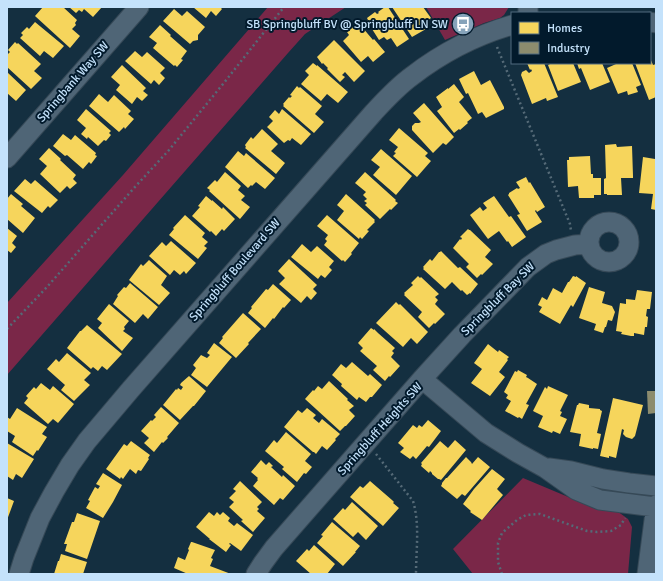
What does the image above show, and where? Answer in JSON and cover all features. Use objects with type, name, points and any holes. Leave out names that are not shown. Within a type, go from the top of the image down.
[{"type":"street","name":"Springbank Way SW","points":[[7,158],[139,7]]},
{"type":"street","name":"Springbluff Boulevard SW","points":[[19,574],[40,518],[58,486],[87,441],[374,112],[411,76],[439,56],[491,31],[511,25]]},
{"type":"street","name":"Springbluff Bay SW","points":[[422,379],[528,267],[546,254],[562,248],[582,244]]},
{"type":"street","name":"Springbluff Heights SW","points":[[256,574],[274,548],[422,379],[486,433],[545,468],[576,490],[600,500],[635,505],[656,506]]},
{"type":"street","name":"Springbluff Heights SW","points":[[545,468],[571,471],[603,479],[656,486]]},
{"type":"street","points":[[647,574],[656,506]]},
{"type":"path","points":[[7,329],[47,287],[169,150],[284,7]]},
{"type":"path","points":[[501,43],[496,45],[570,224],[582,244]]},
{"type":"path","points":[[367,442],[413,501],[416,509],[416,574]]},
{"type":"path","points":[[502,574],[498,562],[498,543],[502,533],[517,520],[526,515],[540,514],[587,532],[611,531],[621,525],[635,505]]},
{"type":"shaded area","points":[[268,7],[346,7],[305,34],[7,375],[7,303],[123,175]]},
{"type":"shaded area","points":[[426,7],[509,7],[500,18],[484,23],[445,40]]},
{"type":"shaded area","points":[[523,478],[585,504],[617,511],[628,519],[632,527],[628,574],[473,574],[453,549]]},
{"type":"building: Homes","points":[[43,7],[63,7],[77,20],[75,23],[76,25],[72,29],[80,36],[70,48],[35,16]]},
{"type":"building: Homes","points":[[69,7],[102,7],[93,17],[84,9],[82,12],[79,10],[76,13]]},
{"type":"building: Homes","points":[[193,7],[220,7],[222,9],[216,16],[211,11],[206,18]]},
{"type":"building: Homes","points":[[385,7],[388,7],[409,39],[397,47],[391,38],[387,40],[384,37],[379,40],[367,21],[367,18],[375,12],[377,14],[379,13],[378,12]]},
{"type":"building: Homes","points":[[392,7],[423,7],[431,18],[425,22],[423,18],[420,20],[426,29],[412,37]]},
{"type":"building: Homes","points":[[174,9],[182,16],[187,11],[205,27],[198,35],[198,40],[193,41],[190,44],[163,21]]},
{"type":"building: Homes","points":[[35,22],[64,46],[53,58],[44,51],[40,56],[20,38],[23,35],[21,33],[27,27],[29,29]]},
{"type":"building: Homes","points":[[160,25],[187,51],[181,59],[183,60],[177,67],[153,48],[157,43],[149,37]]},
{"type":"building: Homes","points":[[355,25],[359,29],[362,27],[385,52],[373,62],[368,56],[361,62],[343,41],[349,35],[347,32]]},
{"type":"building: Homes","points":[[334,40],[365,71],[354,82],[345,72],[342,75],[345,77],[340,82],[317,57]]},
{"type":"building: Homes","points":[[15,42],[41,64],[34,71],[42,78],[31,89],[7,67],[7,53],[8,54],[10,52],[8,50]]},
{"type":"building: Homes","points":[[135,51],[142,57],[147,52],[165,68],[160,73],[165,78],[159,85],[154,80],[151,84],[125,61]]},
{"type":"building: Homes","points":[[651,60],[653,65],[656,64],[656,97],[649,100],[635,64],[651,64]]},
{"type":"building: Homes","points":[[313,63],[348,92],[338,103],[327,94],[321,101],[301,84],[309,75],[305,71]]},
{"type":"building: Homes","points":[[527,64],[544,64],[558,97],[547,101],[546,98],[532,104],[521,75],[522,72],[526,70],[529,73],[532,71],[531,69],[530,70]]},
{"type":"building: Homes","points":[[573,64],[581,82],[558,91],[548,65]]},
{"type":"building: Homes","points":[[577,64],[602,64],[610,82],[590,90],[581,68],[579,69]]},
{"type":"building: Homes","points":[[616,64],[632,64],[641,85],[636,87],[638,92],[628,95],[627,91],[618,94],[607,68]]},
{"type":"building: Homes","points":[[122,65],[146,88],[143,91],[148,95],[142,101],[137,97],[132,104],[116,90],[120,85],[111,77]]},
{"type":"building: Homes","points":[[474,71],[481,85],[490,80],[504,107],[504,109],[486,118],[482,112],[478,114],[468,93],[466,94],[459,79]]},
{"type":"building: Homes","points":[[7,72],[26,90],[16,101],[7,93]]},
{"type":"building: Homes","points":[[454,84],[464,97],[459,102],[472,118],[460,130],[459,129],[454,133],[437,111],[442,107],[436,97]]},
{"type":"building: Homes","points":[[297,86],[322,106],[315,114],[324,122],[314,133],[283,106],[289,97],[290,98],[292,96],[290,95]]},
{"type":"building: Homes","points":[[99,94],[108,102],[114,95],[131,111],[128,114],[134,119],[125,129],[124,127],[119,132],[89,106]]},
{"type":"building: Homes","points":[[424,103],[454,137],[446,145],[443,143],[433,153],[412,130],[412,126],[415,123],[421,122],[413,113]]},
{"type":"building: Homes","points":[[86,109],[111,131],[109,133],[111,135],[106,141],[104,140],[98,146],[88,137],[87,139],[81,134],[86,128],[77,120]]},
{"type":"building: Homes","points":[[282,109],[311,134],[301,145],[292,138],[290,141],[288,140],[284,143],[267,127],[273,121],[269,117],[275,110],[279,114]]},
{"type":"building: Homes","points":[[399,128],[428,153],[425,156],[431,161],[417,177],[393,156],[398,147],[389,140]]},
{"type":"building: Homes","points":[[262,129],[278,144],[271,151],[285,163],[276,174],[245,148],[245,145],[251,137],[253,139]]},
{"type":"building: Homes","points":[[63,134],[71,140],[75,135],[96,153],[95,155],[97,156],[91,164],[89,162],[83,169],[67,155],[65,156],[53,146]]},
{"type":"building: Homes","points":[[616,144],[617,147],[632,146],[633,178],[621,178],[622,195],[607,195],[604,194],[604,179],[606,178],[605,145]]},
{"type":"building: Homes","points":[[49,148],[76,175],[73,179],[77,183],[70,189],[67,186],[60,193],[40,174],[47,166],[39,159]]},
{"type":"building: Homes","points":[[381,149],[412,176],[396,195],[373,175],[380,167],[371,160]]},
{"type":"building: Homes","points":[[238,151],[244,156],[246,153],[275,178],[265,189],[256,182],[248,188],[225,167]]},
{"type":"building: Homes","points":[[655,155],[656,210],[651,209],[653,194],[639,193],[643,157],[655,159]]},
{"type":"building: Homes","points":[[590,156],[591,174],[593,174],[593,178],[601,178],[601,195],[594,195],[594,198],[579,198],[578,186],[568,187],[567,160],[569,160],[569,157]]},
{"type":"building: Homes","points":[[225,172],[241,186],[238,190],[245,196],[241,200],[250,207],[240,219],[207,188],[215,180],[217,182]]},
{"type":"building: Homes","points":[[365,172],[398,203],[380,219],[365,205],[367,203],[364,201],[367,199],[363,195],[366,192],[355,183]]},
{"type":"building: Homes","points":[[526,177],[545,207],[537,212],[536,210],[535,211],[542,222],[527,231],[517,215],[520,214],[508,195],[517,188],[520,188],[516,182]]},
{"type":"building: Homes","points":[[25,179],[31,184],[35,180],[58,200],[50,208],[48,206],[42,213],[14,191]]},
{"type":"building: Homes","points":[[11,194],[23,204],[21,206],[35,218],[23,233],[7,219],[7,199]]},
{"type":"building: Homes","points":[[346,194],[375,220],[375,222],[367,230],[369,231],[362,239],[360,237],[359,239],[337,220],[344,211],[337,205]]},
{"type":"building: Homes","points":[[206,196],[222,209],[223,207],[235,219],[224,231],[222,229],[216,236],[192,216],[200,207],[198,206]]},
{"type":"building: Homes","points":[[494,196],[526,237],[512,247],[499,231],[488,239],[470,215],[480,207],[483,211],[487,208],[483,203]]},
{"type":"building: Homes","points":[[185,215],[205,233],[202,237],[208,242],[204,246],[207,248],[198,259],[169,235],[174,229],[173,228]]},
{"type":"building: Homes","points":[[327,215],[359,243],[345,262],[324,245],[327,241],[325,239],[328,235],[317,226]]},
{"type":"building: Homes","points":[[7,228],[17,236],[12,243],[16,247],[11,253],[7,250]]},
{"type":"building: Homes","points":[[468,229],[491,250],[485,257],[493,264],[477,278],[466,267],[469,264],[453,248],[460,239],[461,240],[462,238],[460,237]]},
{"type":"building: Homes","points":[[171,241],[196,263],[186,274],[184,271],[180,275],[174,270],[170,275],[149,256],[162,242],[166,246]]},
{"type":"building: Homes","points":[[302,244],[311,252],[317,246],[334,261],[329,267],[332,270],[325,278],[321,275],[318,279],[291,257]]},
{"type":"building: Homes","points":[[441,251],[458,268],[460,267],[478,284],[470,294],[467,295],[462,290],[461,291],[452,282],[445,289],[423,269],[430,259],[432,261]]},
{"type":"building: Homes","points":[[289,259],[317,285],[313,289],[317,293],[311,300],[307,296],[301,303],[279,284],[285,278],[278,271]]},
{"type":"building: Homes","points":[[149,260],[167,276],[161,285],[170,293],[159,305],[129,280],[141,264],[143,266]]},
{"type":"building: Homes","points":[[418,276],[439,294],[435,297],[438,300],[435,304],[445,314],[429,328],[418,317],[422,312],[404,295],[404,293],[413,285],[411,283]]},
{"type":"building: Homes","points":[[573,276],[576,276],[586,283],[573,307],[571,305],[560,324],[539,312],[542,307],[538,305],[542,297],[547,300],[553,288],[562,293]]},
{"type":"building: Homes","points":[[130,283],[158,307],[148,319],[143,314],[135,323],[113,304],[118,296],[117,295]]},
{"type":"building: Homes","points":[[273,284],[291,300],[265,328],[248,313],[266,289],[268,290]]},
{"type":"building: Homes","points":[[589,287],[605,292],[602,303],[612,306],[615,312],[612,321],[608,320],[603,333],[594,330],[596,324],[579,318]]},
{"type":"building: Homes","points":[[637,290],[652,292],[650,309],[647,309],[646,316],[648,317],[647,327],[645,327],[644,335],[634,333],[634,336],[631,336],[621,334],[622,332],[616,331],[620,303],[626,304],[626,299],[635,300]]},
{"type":"building: Homes","points":[[396,302],[399,305],[400,304],[428,332],[417,344],[411,338],[403,347],[376,323]]},
{"type":"building: Homes","points":[[109,304],[129,321],[124,327],[125,329],[123,331],[133,338],[122,351],[98,328],[102,323],[97,319]]},
{"type":"building: Homes","points":[[243,313],[261,329],[236,358],[219,343],[223,338],[222,337]]},
{"type":"building: Homes","points":[[87,325],[122,354],[107,370],[102,366],[98,371],[93,367],[91,369],[67,348],[80,331]]},
{"type":"building: Homes","points":[[371,328],[395,348],[392,351],[394,353],[391,357],[400,366],[385,381],[373,370],[377,366],[360,351],[363,348],[358,343]]},
{"type":"building: Homes","points":[[214,343],[232,357],[207,387],[191,375],[196,368],[193,365],[201,355],[207,358],[210,355],[207,353]]},
{"type":"building: Homes","points":[[488,344],[498,352],[499,350],[509,357],[499,372],[505,377],[490,396],[471,383],[482,369],[474,363]]},
{"type":"building: Homes","points":[[67,353],[91,373],[84,380],[90,385],[74,401],[61,390],[65,385],[47,369],[56,359],[59,362]]},
{"type":"building: Homes","points":[[352,362],[368,376],[370,374],[382,385],[366,402],[359,397],[357,400],[341,386],[342,384],[332,375],[341,364],[346,368]]},
{"type":"building: Homes","points":[[518,370],[527,375],[526,377],[537,384],[526,404],[529,405],[522,419],[505,411],[511,401],[506,398],[508,395],[504,392],[515,371],[517,372]]},
{"type":"building: Homes","points":[[189,376],[206,391],[180,420],[163,405],[176,389],[177,390],[178,388],[181,390],[183,387],[180,385],[181,383]]},
{"type":"building: Homes","points":[[329,381],[354,406],[349,410],[355,416],[340,431],[305,399],[318,386],[322,389]]},
{"type":"building: Homes","points":[[41,383],[50,390],[53,386],[74,404],[58,423],[53,419],[48,424],[24,403],[28,398],[26,396],[34,387],[36,389]]},
{"type":"building: Homes","points":[[548,386],[568,395],[560,411],[562,412],[560,416],[567,419],[560,434],[553,431],[552,433],[538,427],[543,416],[533,411],[545,387],[547,389]]},
{"type":"building: Homes","points":[[613,398],[643,405],[635,436],[632,439],[626,437],[623,434],[624,430],[622,429],[616,458],[609,456],[609,458],[600,456]]},
{"type":"building: Homes","points":[[579,403],[589,405],[589,408],[600,409],[602,411],[597,433],[601,434],[598,449],[579,446],[581,434],[570,432],[577,405]]},
{"type":"building: Homes","points":[[161,407],[179,423],[167,437],[168,438],[163,443],[162,442],[154,452],[144,443],[149,438],[141,431],[151,420],[152,421],[156,417],[154,415]]},
{"type":"building: Homes","points":[[17,408],[47,427],[42,434],[47,437],[33,456],[12,442],[15,436],[7,431],[7,417],[10,419]]},
{"type":"building: Homes","points":[[307,408],[316,415],[313,418],[319,423],[322,419],[340,434],[327,450],[322,446],[316,454],[284,427],[298,410],[302,413]]},
{"type":"building: Homes","points":[[428,420],[441,431],[429,447],[427,446],[416,459],[413,456],[410,459],[400,452],[404,448],[398,443],[413,425],[417,428],[419,425],[422,427]]},
{"type":"building: Homes","points":[[286,432],[311,454],[305,461],[312,467],[306,474],[304,473],[297,482],[282,469],[284,467],[265,451],[274,440],[277,443]]},
{"type":"building: Homes","points":[[455,440],[466,450],[441,480],[421,466],[421,463],[440,441],[448,448]]},
{"type":"building: Homes","points":[[131,441],[150,455],[148,458],[149,459],[141,471],[138,470],[136,474],[130,469],[123,479],[121,477],[120,479],[106,469],[124,444],[127,446]]},
{"type":"building: Homes","points":[[7,443],[34,459],[22,478],[16,474],[13,480],[7,476]]},
{"type":"building: Homes","points":[[466,457],[472,464],[478,457],[490,467],[465,496],[462,494],[457,499],[441,486],[446,478]]},
{"type":"building: Homes","points":[[261,460],[266,465],[269,462],[273,466],[271,467],[295,486],[283,500],[280,498],[274,505],[253,486],[258,478],[251,472]]},
{"type":"building: Homes","points":[[492,469],[505,479],[497,489],[503,495],[482,520],[470,512],[471,511],[463,504]]},
{"type":"building: Homes","points":[[103,473],[122,485],[103,518],[86,508],[90,501],[88,500],[95,487],[98,489],[100,486],[96,484]]},
{"type":"building: Homes","points":[[240,481],[262,502],[257,507],[259,509],[257,511],[265,518],[253,532],[229,507],[234,502],[229,498],[236,491],[233,489]]},
{"type":"building: Homes","points":[[370,481],[399,508],[383,526],[350,497],[360,486],[363,488]]},
{"type":"building: Homes","points":[[7,498],[14,501],[7,520]]},
{"type":"building: Homes","points":[[352,502],[378,526],[366,540],[358,532],[353,537],[333,519],[343,508],[345,510]]},
{"type":"building: Homes","points":[[209,512],[214,516],[217,512],[220,515],[223,512],[230,518],[228,521],[234,526],[237,523],[253,535],[241,551],[230,543],[229,544],[231,545],[226,552],[196,527]]},
{"type":"building: Homes","points":[[77,513],[100,521],[87,559],[65,551],[67,544],[64,544]]},
{"type":"building: Homes","points":[[332,522],[360,546],[343,566],[317,543],[323,536],[321,535]]},
{"type":"building: Homes","points":[[191,542],[215,550],[211,558],[213,559],[210,566],[231,574],[188,574],[174,568],[178,557],[185,560]]},
{"type":"building: Homes","points":[[314,545],[335,564],[327,574],[311,574],[296,561],[307,549],[309,551]]},
{"type":"building: Homes","points":[[61,554],[87,562],[83,574],[54,574]]},
{"type":"building: Industry","points":[[647,391],[656,391],[656,413],[648,414]]},
{"type":"place","name":"SB Springbluff BV @ Springbluff LN SW","points":[[463,24]]}]
